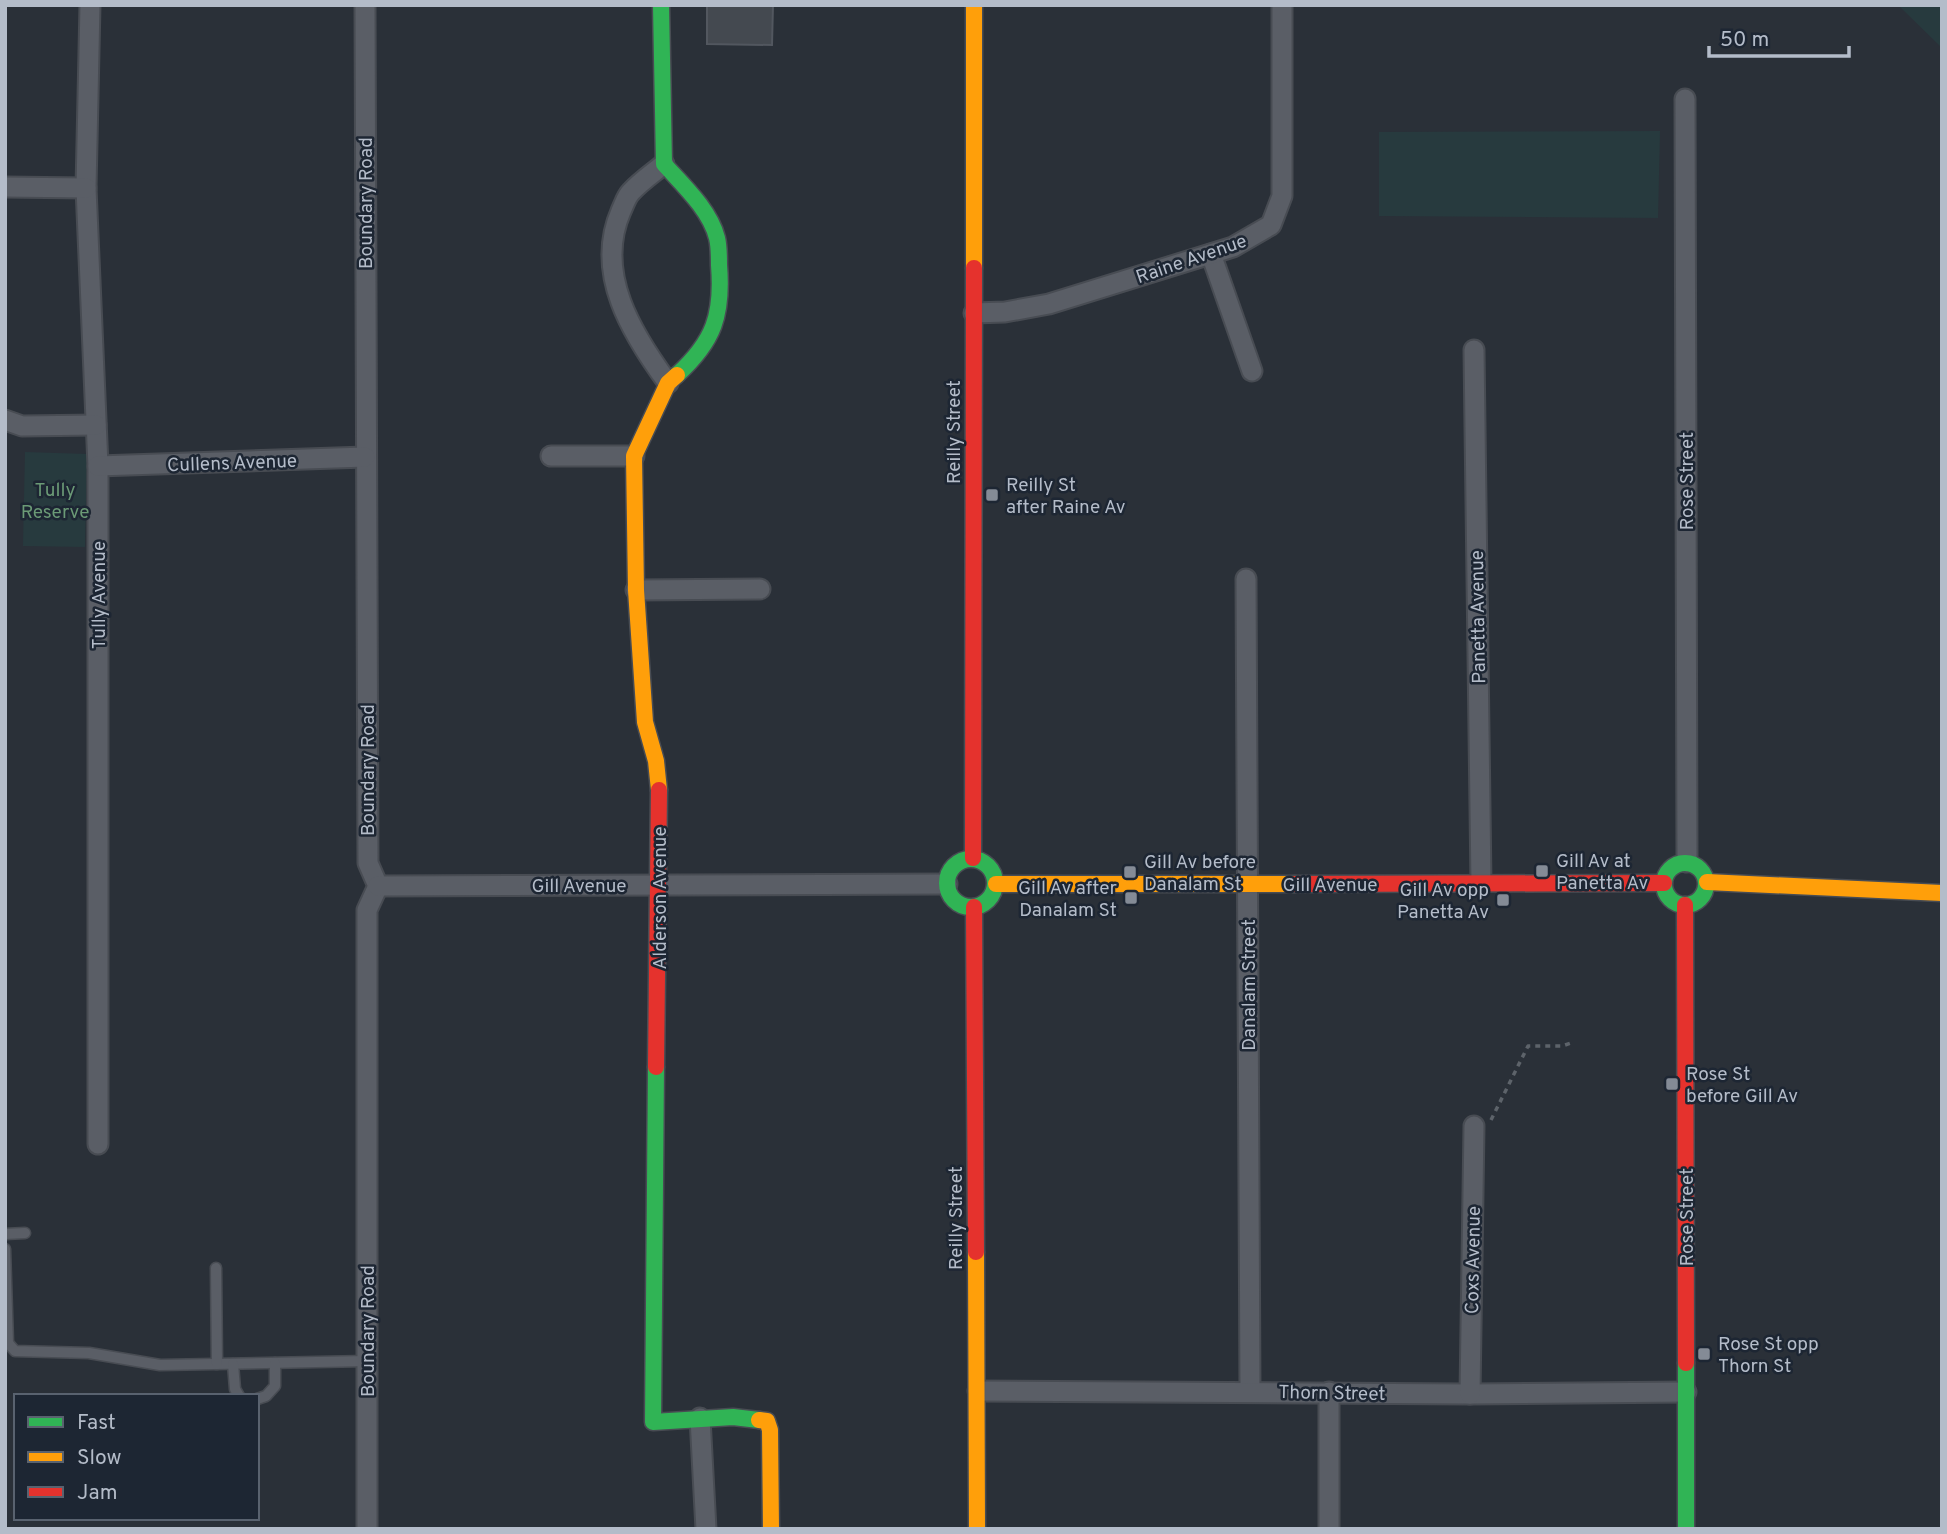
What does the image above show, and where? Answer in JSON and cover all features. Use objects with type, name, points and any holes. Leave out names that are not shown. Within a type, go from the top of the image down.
[{"type":"street","name":"Tully Avenue","points":[[90,5],[86,188],[98,466],[98,1144]]},
{"type":"street","name":"Boundary Road","points":[[365,5],[368,863],[379,886],[367,910],[367,1529]]},
{"type":"street","points":[[661,5],[664,164],[629,194],[614,228],[612,254],[616,290],[630,326],[668,383]]},
{"type":"street","name":"Reilly Street","points":[[973,858],[974,5]]},
{"type":"street","name":"Raine Avenue","points":[[974,313],[1004,312],[1049,304],[1211,254],[1254,238],[1271,225],[1282,196],[1282,5]]},
{"type":"street","name":"Rose Street","points":[[1685,99],[1687,862]]},
{"type":"street","name":"Alderson Avenue","points":[[664,164],[694,195],[717,237],[721,288],[715,328],[699,355],[668,383],[634,456],[636,590],[645,722],[656,761],[659,791],[653,1422],[700,1418]]},
{"type":"street","points":[[5,187],[86,188]]},
{"type":"street","points":[[1211,254],[1252,371]]},
{"type":"street","name":"Panetta Avenue","points":[[1474,349],[1481,884]]},
{"type":"street","points":[[5,420],[22,426],[96,425]]},
{"type":"street","points":[[551,456],[634,456]]},
{"type":"street","name":"Cullens Avenue","points":[[98,466],[365,457]]},
{"type":"street","name":"Danalam Street","points":[[1246,579],[1250,1391]]},
{"type":"street","points":[[636,590],[760,589]]},
{"type":"street","points":[[973,858],[992,869],[996,884],[992,897],[974,907],[966,907],[953,898],[947,884],[951,868],[957,862],[973,858]]},
{"type":"street","points":[[1687,862],[1700,869],[1707,882],[1698,901],[1685,905],[1668,896],[1664,883],[1668,870],[1687,862]]},
{"type":"street","points":[[1707,882],[1942,892]]},
{"type":"street","name":"Gill Avenue","points":[[996,884],[1664,883]]},
{"type":"street","name":"Gill Avenue","points":[[379,886],[947,884]]},
{"type":"street","name":"Rose Street","points":[[1685,905],[1686,1529]]},
{"type":"street","name":"Reilly Street","points":[[974,907],[977,1529]]},
{"type":"street","name":"Coxs Avenue","points":[[1470,1394],[1474,1126]]},
{"type":"street","name":"Thorn Street","points":[[978,1391],[1470,1394],[1686,1392]]},
{"type":"street","points":[[1329,1392],[1329,1529]]},
{"type":"street","points":[[706,1529],[700,1418],[761,1418],[767,1421],[770,1430],[771,1529]]},
{"type":"lane","points":[[5,1234],[25,1233]]},
{"type":"lane","points":[[5,1250],[8,1343],[11,1349],[89,1353],[145,1364],[367,1361]]},
{"type":"lane","points":[[216,1268],[217,1364]]},
{"type":"lane","points":[[259,1398],[275,1386],[275,1363]]},
{"type":"lane","points":[[233,1364],[238,1394]]},
{"type":"path","points":[[1474,1157],[1528,1046],[1562,1046],[1571,1043]]},
{"type":"green space","points":[[1898,5],[1942,5],[1942,48]]},
{"type":"green space","points":[[1660,131],[1658,218],[1379,216],[1379,132]]},
{"type":"green space","name":"Tully Reserve","points":[[25,452],[87,454],[85,547],[23,546]]},
{"type":"building","points":[[707,5],[773,5],[772,45],[707,44]]},
{"type":"traffic: fast","points":[[661,5],[664,164],[695,198],[708,218],[717,238],[719,251],[719,298],[713,326],[700,350],[677,375]]},
{"type":"traffic: fast","points":[[971,859],[980,860],[988,866],[994,874],[995,883],[994,892],[988,900],[980,906],[971,907],[962,906],[954,900],[948,892],[947,883],[948,874],[954,866],[962,860],[971,859]]},
{"type":"traffic: fast","points":[[1685,863],[1700,869],[1706,884],[1700,899],[1685,905],[1670,899],[1664,884],[1670,869],[1685,863]]},
{"type":"traffic: fast","points":[[656,1067],[653,1422],[733,1417],[759,1420]]},
{"type":"traffic: fast","points":[[1686,1363],[1686,1529]]},
{"type":"traffic: slow","points":[[974,5],[974,268]]},
{"type":"traffic: slow","points":[[659,790],[656,761],[645,722],[636,590],[634,456],[668,383],[677,375]]},
{"type":"traffic: slow","points":[[1707,882],[1942,893]]},
{"type":"traffic: slow","points":[[996,884],[1295,884]]},
{"type":"traffic: slow","points":[[976,1252],[977,1529]]},
{"type":"traffic: slow","points":[[759,1420],[767,1421],[770,1430],[771,1529]]},
{"type":"traffic: jam","points":[[973,858],[974,268]]},
{"type":"traffic: jam","points":[[656,1067],[659,790]]},
{"type":"traffic: jam","points":[[1295,884],[1664,883]]},
{"type":"traffic: jam","points":[[1685,905],[1686,1363]]},
{"type":"traffic: jam","points":[[974,907],[976,1252]]},
{"type":"place","name":"Reilly St after Raine Av","points":[[992,495]]},
{"type":"place","name":"Gill Av at Panetta Av","points":[[1542,871]]},
{"type":"place","name":"Gill Av before Danalam St","points":[[1130,872]]},
{"type":"place","name":"Gill Av after Danalam St","points":[[1131,898]]},
{"type":"place","name":"Gill Av opp Panetta Av","points":[[1503,900]]},
{"type":"place","name":"Rose St before Gill Av","points":[[1672,1084]]},
{"type":"place","name":"Rose St opp Thorn St","points":[[1704,1354]]}]
